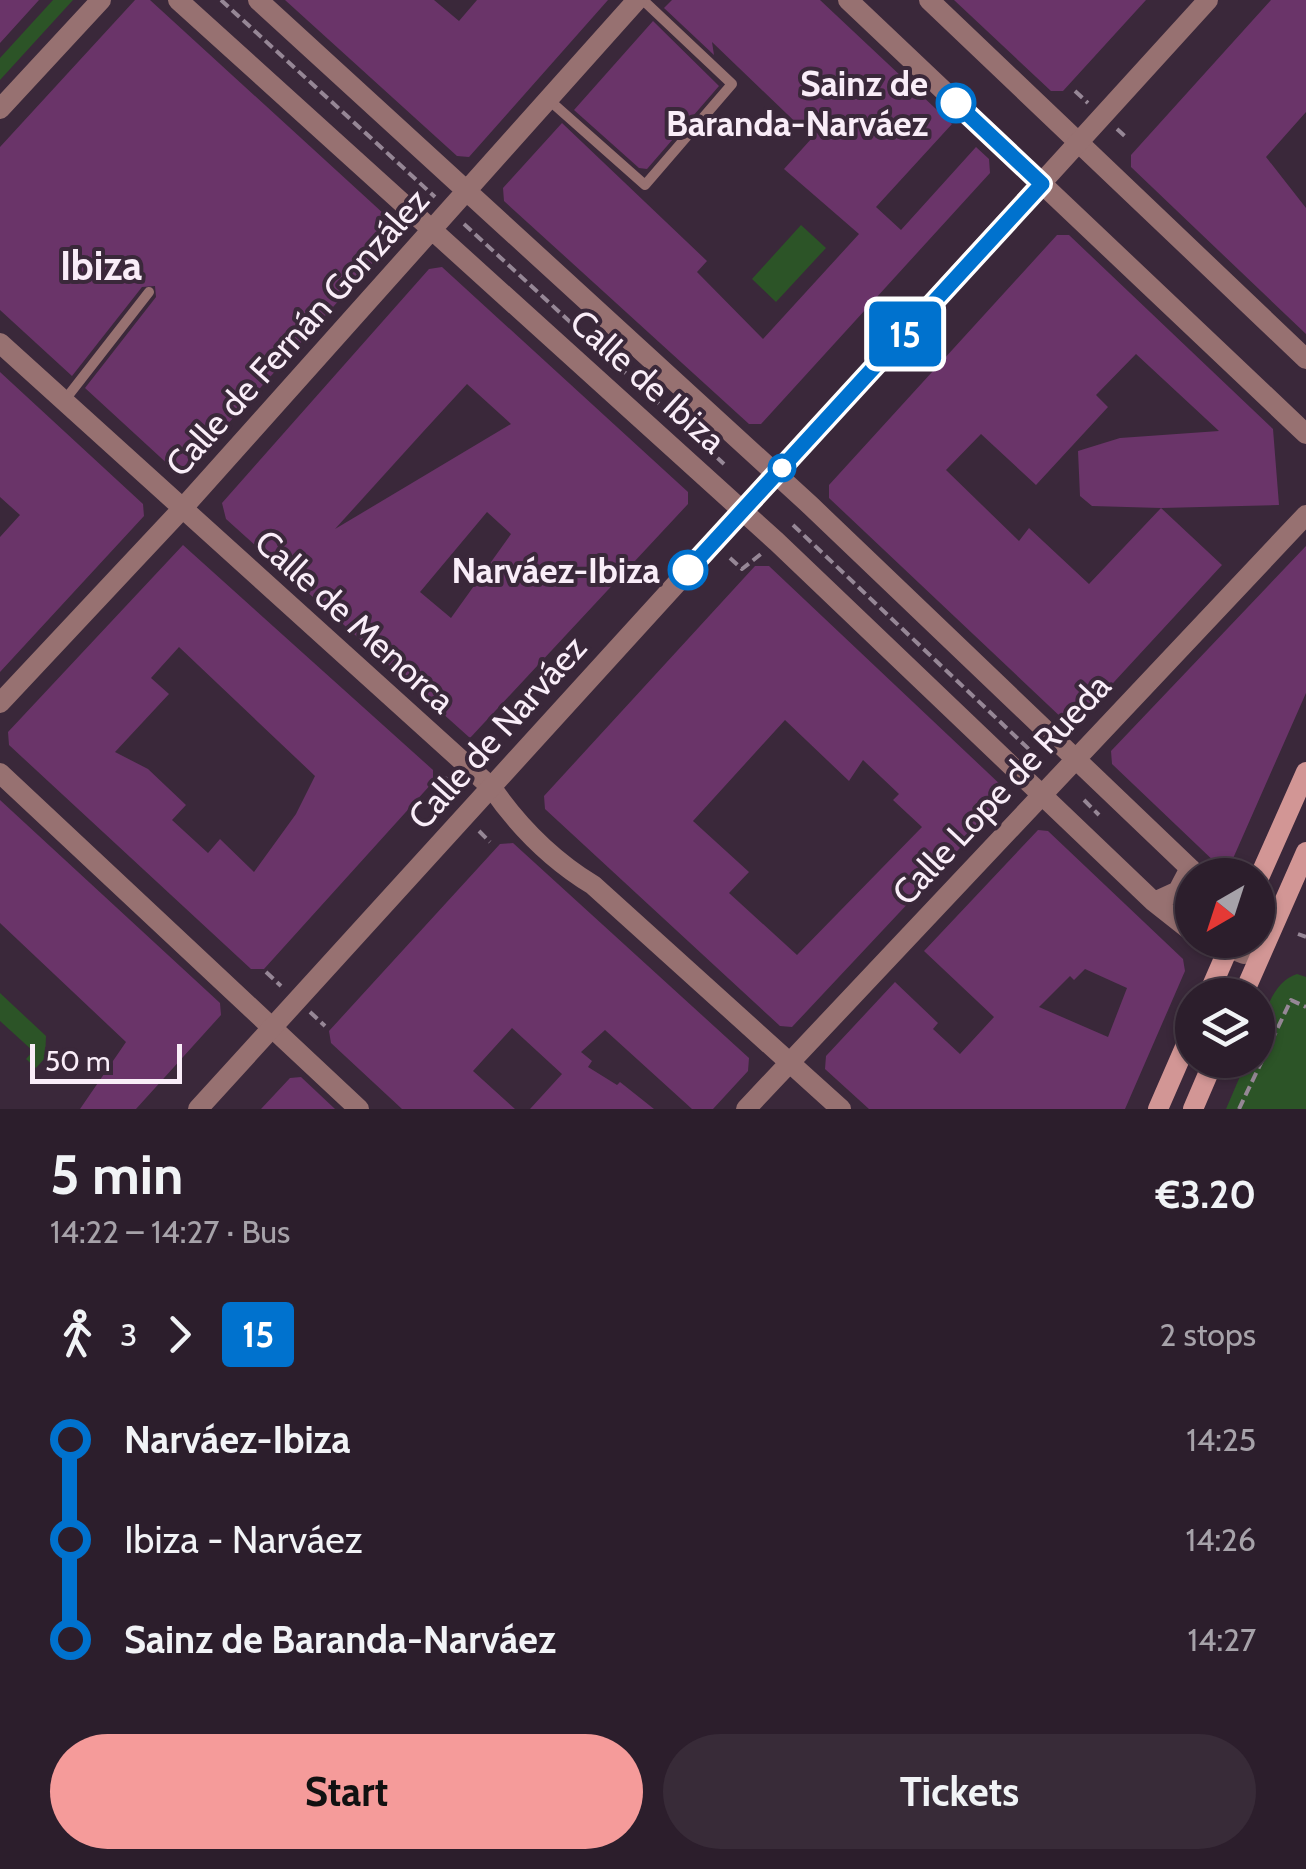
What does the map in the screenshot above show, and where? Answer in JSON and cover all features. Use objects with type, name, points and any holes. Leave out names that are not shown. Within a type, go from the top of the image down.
[{"type":"main road","points":[[1268,858],[1306,772]]},
{"type":"main road","points":[[1275,922],[1306,852]]},
{"type":"main road","points":[[1158,1109],[1175,1070]]},
{"type":"main road","points":[[1194,1109],[1207,1078]]},
{"type":"street","points":[[0,109],[101,0]]},
{"type":"street","name":"Calle de Ibiza","points":[[178,0],[776,542],[1175,919]]},
{"type":"street","name":"Calle de Ibiza","points":[[258,0],[464,193],[921,608],[1180,858]]},
{"type":"street","name":"Calle de Fernán González","points":[[0,702],[182,509],[640,0]]},
{"type":"street","points":[[848,0],[1306,434]]},
{"type":"street","points":[[929,0],[1306,359]]},
{"type":"street","name":"Calle de Narváez","points":[[198,1109],[1208,0]]},
{"type":"street","name":"Calle de Menorca","points":[[0,343],[492,788],[514,821],[842,1109]]},
{"type":"street","name":"Calle Lope de Rueda","points":[[746,1109],[1306,516]]},
{"type":"street","points":[[0,774],[359,1109]]},
{"type":"street","name":"Calle de Ibiza","points":[[1154,902],[1175,892]]},
{"type":"lane","points":[[548,100],[646,185],[732,84],[640,0]]},
{"type":"lane","points":[[64,402],[149,292]]},
{"type":"path","points":[[222,0],[724,464]]},
{"type":"path","points":[[1075,92],[1088,103]]},
{"type":"path","points":[[1118,129],[1127,138]]},
{"type":"path","points":[[709,481],[741,444]]},
{"type":"path","points":[[713,543],[742,569],[811,506]]},
{"type":"path","points":[[793,525],[1034,754]]},
{"type":"path","points":[[884,646],[921,608]]},
{"type":"path","points":[[1017,772],[1050,736]]},
{"type":"path","points":[[1084,800],[1099,814]]},
{"type":"path","points":[[1298,934],[1306,937]]},
{"type":"path","points":[[1239,1109],[1290,1000],[1306,1007]]},
{"type":"green space","points":[[53,0],[73,0],[0,80],[0,58]]},
{"type":"green space","points":[[801,225],[826,248],[776,302],[752,279]]},
{"type":"green space","points":[[1297,974],[1306,977],[1306,1109],[1226,1109],[1239,1078],[1275,1078],[1275,992]]},
{"type":"green space","points":[[0,993],[46,1036],[45,1058],[36,1068],[26,1059],[33,1051],[0,1021]]},
{"type":"building","points":[[0,0],[39,0],[0,43]]},
{"type":"building","points":[[135,0],[150,0],[396,225],[396,237],[188,468],[172,468],[85,388],[156,297],[155,286],[142,287],[72,376],[0,310],[0,147]]},
{"type":"building","points":[[285,0],[434,0],[459,21],[477,0],[608,0],[469,157],[457,156]]},
{"type":"building","points":[[672,0],[820,0],[952,124],[876,207],[901,230],[976,147],[989,159],[990,173],[761,424],[749,424],[504,201],[503,188],[562,123],[707,261],[697,272],[763,339],[859,234],[784,169],[812,138],[712,42],[714,55],[664,8]]},
{"type":"building","points":[[954,0],[1146,0],[1063,91],[1051,91]]},
{"type":"building","points":[[1271,0],[1306,0],[1306,112],[1266,157],[1306,208],[1306,334],[1131,167],[1131,155]]},
{"type":"building","points":[[653,21],[719,86],[647,169],[639,168],[574,110]]},
{"type":"building","points":[[1057,235],[1069,235],[1273,429],[1279,505],[1161,508],[1222,565],[1078,721],[1065,721],[829,498],[829,485]],"holes":[[[1136,354],[1219,431],[1120,438],[1078,451],[1080,496],[1092,506],[1161,508],[1089,584],[1029,528],[1019,541],[946,470],[981,434],[1036,485],[1108,407],[1096,395]]]},
{"type":"building","points":[[442,267],[688,492],[688,504],[470,738],[226,519],[222,503],[429,269]],"holes":[[[467,384],[511,424],[335,529],[422,433]],[[487,512],[511,534],[451,618],[420,592]]]},
{"type":"building","points":[[0,372],[143,504],[144,516],[0,672],[0,537],[20,515],[0,497]]},
{"type":"building","points":[[183,545],[433,770],[433,782],[264,969],[251,969],[9,745],[8,732]],"holes":[[[179,647],[315,776],[296,814],[254,872],[220,839],[208,853],[172,820],[186,805],[148,769],[115,752],[169,694],[151,678]]]},
{"type":"building","points":[[1306,546],[1306,693],[1233,858],[1211,858],[1112,764],[1111,751]]},
{"type":"building","points":[[755,566],[769,566],[1004,788],[1004,801],[792,1027],[780,1026],[545,809],[544,796]],"holes":[[[785,720],[849,781],[863,760],[899,794],[893,800],[922,827],[797,955],[729,893],[749,872],[693,821]]]},
{"type":"building","points":[[0,800],[220,1003],[221,1015],[136,1109],[80,1109],[126,1042],[0,923]]},
{"type":"building","points":[[1038,830],[1048,831],[1175,951],[1175,958],[1183,959],[1185,971],[1182,978],[1175,978],[1175,994],[1125,1109],[869,1109],[825,1069],[826,1056],[895,982],[938,1023],[933,1029],[960,1054],[994,1017],[924,951]],"holes":[[[1085,969],[1127,988],[1108,1037],[1039,1007],[1070,976],[1074,980]]]},
{"type":"building","points":[[513,843],[749,1058],[748,1071],[713,1109],[692,1109],[605,1030],[581,1052],[592,1061],[588,1067],[617,1085],[620,1082],[654,1109],[530,1109],[562,1074],[512,1028],[473,1071],[515,1109],[402,1109],[331,1043],[329,1031],[500,844]]},
{"type":"building","points":[[301,1077],[335,1109],[261,1109],[290,1078]]},
{"type":"bus line","name":"15","points":[[688,570],[1042,184],[956,103]]},
{"type":"place","name":"Sainz de Baranda-Narváez","points":[[956,103]]},
{"type":"place","name":"Narváez-Ibiza","points":[[688,570]]},
{"type":"district","name":"Ibiza","points":[[101,265]]}]
